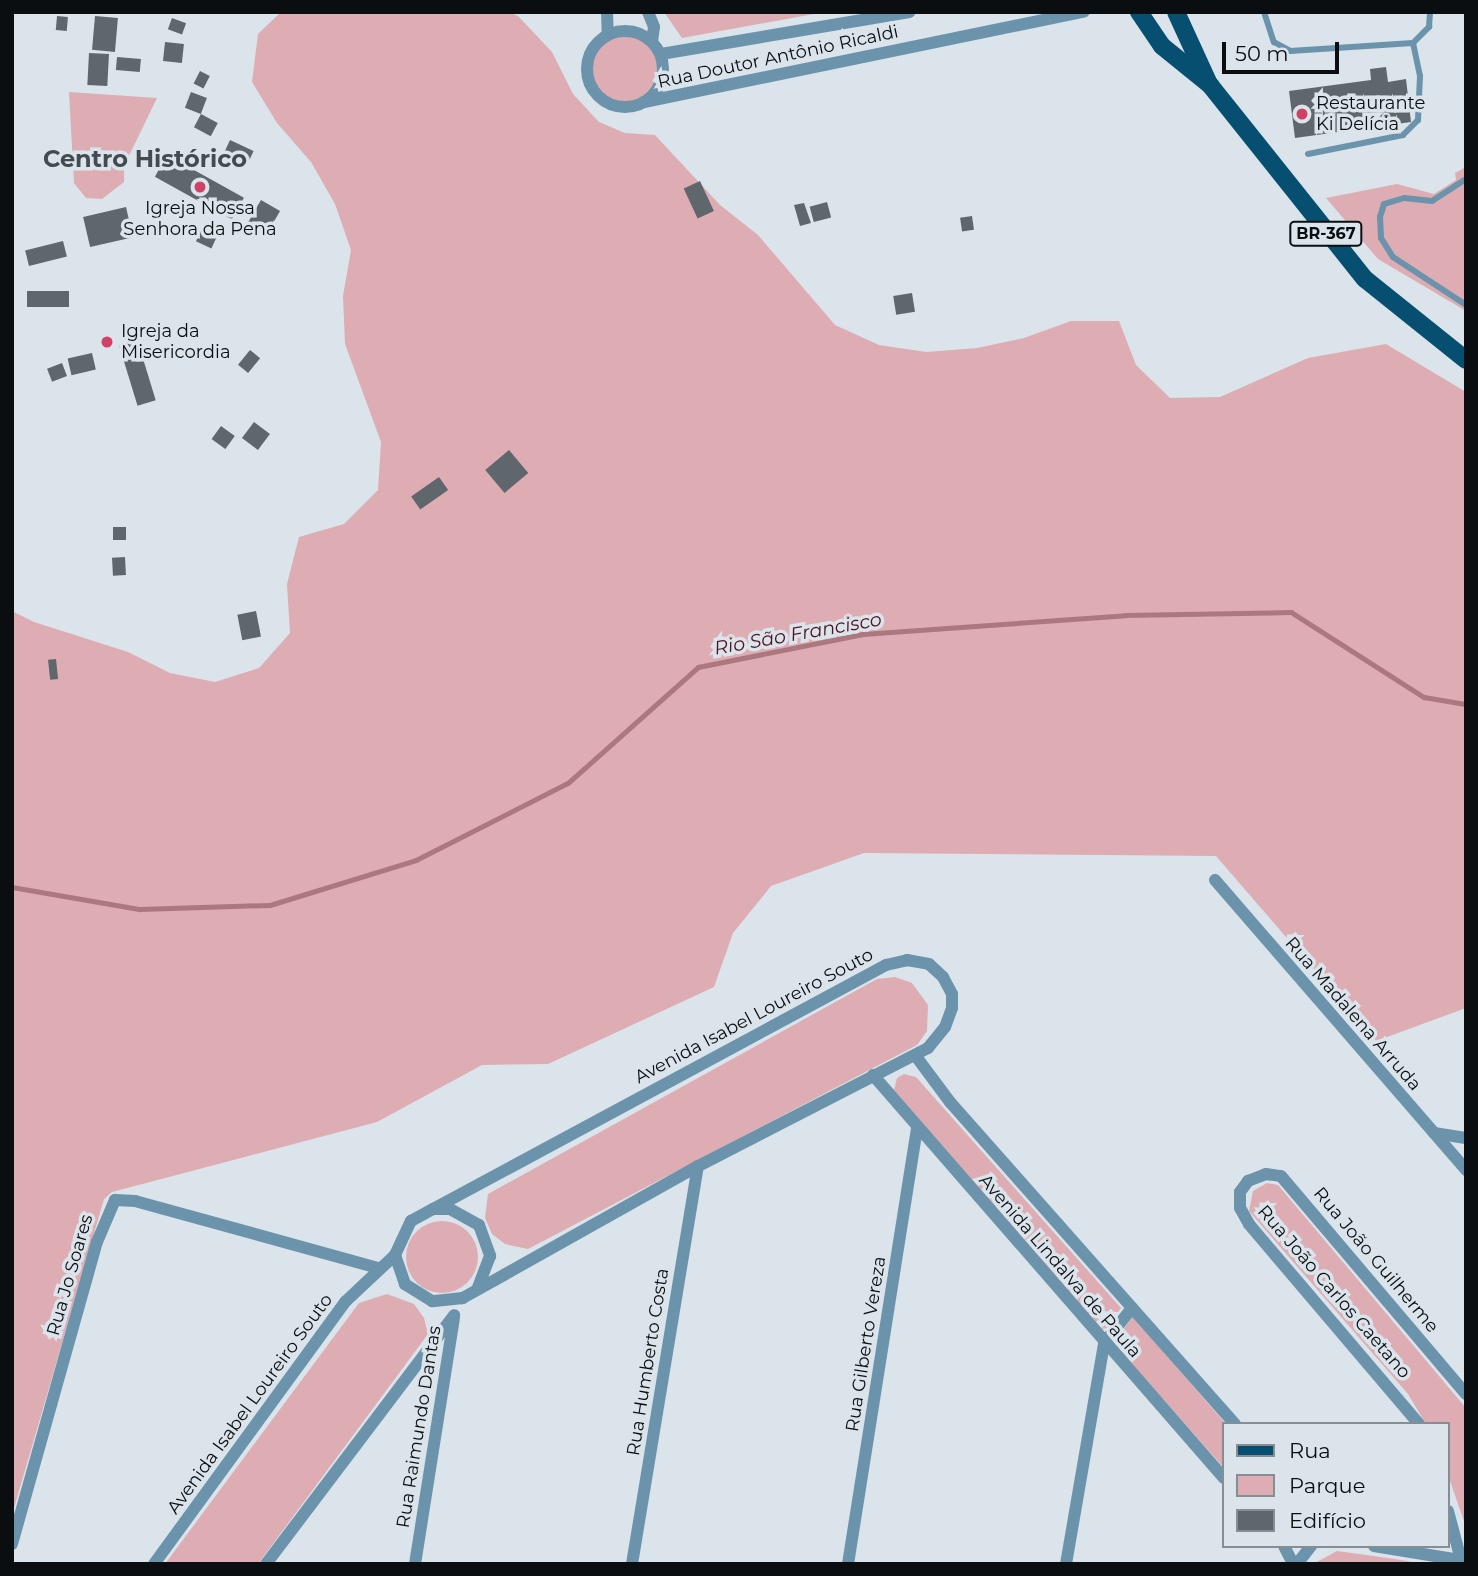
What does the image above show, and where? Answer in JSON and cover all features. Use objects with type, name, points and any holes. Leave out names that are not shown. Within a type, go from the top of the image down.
[{"type":"main road","name":"BR-367","points":[[1139,12],[1162,46],[1210,85],[1365,279],[1431,337],[1466,360]]},
{"type":"main road","name":"BR-367","points":[[1176,12],[1210,85]]},
{"type":"street","points":[[607,12],[608,35]]},
{"type":"street","points":[[648,12],[654,27],[652,42]]},
{"type":"street","name":"Rua Doutor Antônio Ricaldi","points":[[662,54],[909,12]]},
{"type":"street","name":"Rua Doutor Antônio Ricaldi","points":[[644,102],[1084,12]]},
{"type":"street","points":[[628,31],[652,42],[662,54],[660,84],[644,102],[620,107],[598,97],[587,75],[590,51],[608,35],[628,31]]},
{"type":"street","name":"Rua Madalena Arruda","points":[[1214,880],[1466,1170]]},
{"type":"street","name":"Avenida Isabel Loureiro Souto","points":[[154,1564],[345,1302],[395,1255],[411,1221],[886,965],[907,960],[929,964],[952,994],[945,1027],[928,1048],[698,1166],[478,1287],[463,1298]]},
{"type":"street","name":"Avenida Lindalva de Paula","points":[[915,1055],[950,1102],[1233,1422]]},
{"type":"street","name":"Avenida Lindalva de Paula","points":[[873,1075],[917,1129],[1222,1476]]},
{"type":"street","name":"Rua Gilberto Vereza","points":[[849,1564],[917,1129]]},
{"type":"street","points":[[1434,1133],[1466,1138]]},
{"type":"street","name":"Rua Humberto Costa","points":[[632,1564],[698,1166]]},
{"type":"street","name":"Rua João Guilherme","points":[[1248,1181],[1266,1174],[1281,1176],[1466,1394]]},
{"type":"street","name":"Rua João Carlos Caetano","points":[[1248,1181],[1240,1192],[1240,1208],[1249,1224],[1417,1422]]},
{"type":"street","name":"Rua Jo Soares","points":[[12,1544],[97,1242],[115,1200],[135,1201],[379,1268]]},
{"type":"street","points":[[433,1209],[466,1214],[488,1239],[487,1272],[478,1287]]},
{"type":"street","points":[[395,1255],[402,1278],[417,1295],[448,1303],[463,1298]]},
{"type":"street","name":"Rua Raimundo Dantas","points":[[415,1564],[454,1315],[463,1298]]},
{"type":"street","points":[[1066,1564],[1104,1343],[1132,1308]]},
{"type":"street","points":[[267,1564],[454,1315]]},
{"type":"street","points":[[1387,1548],[1463,1560],[1450,1518]]},
{"type":"street","points":[[1285,1548],[1295,1564],[1309,1548]]},
{"type":"lane","points":[[1264,12],[1274,42],[1290,51],[1413,43],[1429,27],[1430,12]]},
{"type":"lane","points":[[1308,154],[1403,135],[1418,120],[1420,76],[1413,43]]},
{"type":"lane","points":[[1466,179],[1432,201],[1404,198],[1384,204],[1380,217],[1381,238],[1392,257],[1466,305]]},
{"type":"green space","points":[[281,12],[508,12],[518,16],[552,52],[573,94],[599,122],[625,133],[655,135],[720,205],[758,235],[835,325],[879,345],[926,352],[977,348],[1024,338],[1071,321],[1119,321],[1136,365],[1170,398],[1220,397],[1308,358],[1386,344],[1466,392],[1466,1008],[1376,1041],[1216,856],[864,853],[771,886],[733,933],[714,987],[548,1064],[482,1065],[377,1122],[112,1192],[104,1199],[12,1515],[12,611],[34,622],[128,652],[170,673],[215,682],[259,668],[290,633],[287,584],[299,537],[344,524],[378,490],[381,442],[345,344],[343,296],[351,250],[335,204],[311,162],[277,123],[252,82],[258,34]]},
{"type":"green space","points":[[664,12],[825,12],[682,38]]},
{"type":"green space","points":[[625,34],[644,40],[654,50],[660,69],[654,88],[644,98],[625,104],[606,98],[596,88],[590,69],[596,50],[606,40]]},
{"type":"green space","points":[[69,92],[157,98],[124,166],[124,182],[102,199],[86,198],[74,183]]},
{"type":"green space","points":[[1466,167],[1466,311],[1378,259],[1326,198],[1397,184],[1434,194],[1456,180],[1455,173]]},
{"type":"green space","points":[[895,977],[912,983],[928,1005],[927,1031],[917,1045],[528,1249],[505,1244],[492,1234],[485,1218],[488,1194],[877,979]]},
{"type":"green space","points":[[904,1074],[916,1077],[1121,1308],[1107,1328],[1101,1329],[894,1090],[897,1078]]},
{"type":"green space","points":[[1267,1183],[1278,1185],[1466,1408],[1466,1527],[1450,1481],[1450,1422],[1425,1422],[1408,1394],[1249,1211],[1253,1191]]},
{"type":"green space","points":[[442,1221],[462,1227],[472,1237],[478,1257],[472,1277],[462,1287],[442,1293],[422,1287],[412,1277],[406,1257],[412,1237],[422,1227]]},
{"type":"green space","points":[[387,1294],[414,1304],[424,1318],[428,1334],[258,1564],[165,1564],[359,1303]]},
{"type":"green space","points":[[1133,1317],[1224,1422],[1222,1422],[1222,1466],[1116,1346],[1115,1340]]},
{"type":"green space","points":[[1337,1551],[1395,1559],[1423,1564],[1313,1564]]},
{"type":"building","points":[[57,16],[68,17],[67,31],[56,30]]},
{"type":"building","points":[[95,16],[118,18],[115,52],[92,50]]},
{"type":"building","points":[[172,18],[186,23],[182,34],[168,29]]},
{"type":"building","points":[[165,42],[184,44],[182,63],[163,61]]},
{"type":"building","points":[[89,53],[109,54],[107,86],[87,85]]},
{"type":"building","points":[[117,57],[141,59],[140,72],[116,70]]},
{"type":"building","points":[[1386,67],[1388,82],[1406,79],[1411,122],[1295,138],[1289,91],[1371,80],[1370,69]]},
{"type":"building","points":[[200,71],[210,76],[203,88],[194,83]]},
{"type":"building","points":[[191,92],[207,98],[201,114],[185,108]]},
{"type":"building","points":[[201,114],[218,123],[211,136],[194,127]]},
{"type":"building","points":[[230,140],[254,151],[246,168],[222,157]]},
{"type":"building","name":"Igreja Nossa Senhora da Pena","points":[[167,155],[244,198],[232,220],[155,177]]},
{"type":"building","points":[[700,181],[714,211],[698,219],[684,189]]},
{"type":"building","points":[[261,200],[280,211],[267,234],[248,223]]},
{"type":"building","points":[[827,202],[831,217],[814,222],[810,207]]},
{"type":"building","points":[[804,203],[811,223],[800,226],[794,205]]},
{"type":"building","points":[[126,207],[133,237],[90,247],[83,217]]},
{"type":"building","points":[[972,216],[974,230],[962,232],[960,218]]},
{"type":"building","points":[[204,224],[219,231],[211,248],[196,241]]},
{"type":"building","points":[[63,241],[67,257],[29,266],[25,250]]},
{"type":"building","points":[[27,291],[69,291],[69,307],[27,307]]},
{"type":"building","points":[[912,293],[915,312],[896,315],[893,296]]},
{"type":"building","points":[[137,339],[156,400],[138,406],[119,345]]},
{"type":"building","points":[[250,350],[260,358],[248,373],[238,365]]},
{"type":"building","points":[[92,353],[96,370],[71,375],[68,359]]},
{"type":"building","points":[[62,363],[67,376],[52,382],[47,369]]},
{"type":"building","points":[[254,422],[270,434],[258,450],[242,438]]},
{"type":"building","points":[[221,426],[235,436],[225,449],[212,439]]},
{"type":"building","points":[[509,450],[528,473],[505,493],[485,470]]},
{"type":"building","points":[[439,477],[448,490],[420,510],[411,497]]},
{"type":"building","points":[[113,527],[126,527],[126,540],[113,540]]},
{"type":"building","points":[[125,557],[126,575],[113,576],[112,558]]},
{"type":"building","points":[[256,611],[261,637],[242,640],[237,615]]},
{"type":"building","points":[[56,659],[58,679],[50,680],[48,660]]},
{"type":"waterway","name":"Rio São Francisco","points":[[12,887],[140,909],[270,905],[416,860],[568,783],[698,667],[863,634],[1125,615],[1291,612],[1424,697],[1466,704]]},
{"type":"place","name":"Restaurante Ki Delícia","points":[[1302,114]]},
{"type":"place","name":"Igreja Nossa Senhora da Pena","points":[[200,187]]},
{"type":"place","name":"Igreja da Misericordia","points":[[107,342]]},
{"type":"district","name":"Centro Histórico","points":[[145,159]]}]
